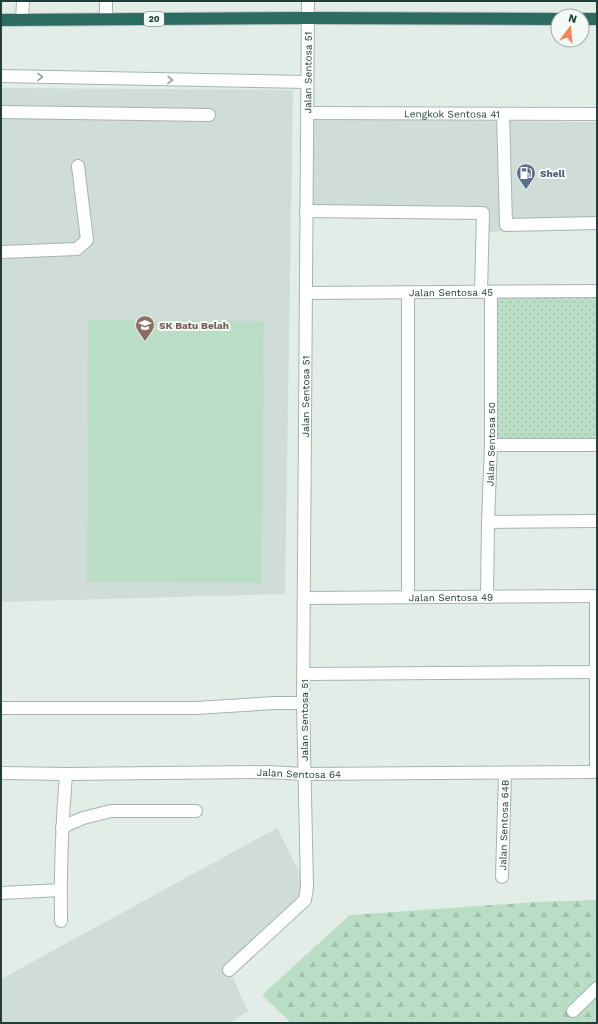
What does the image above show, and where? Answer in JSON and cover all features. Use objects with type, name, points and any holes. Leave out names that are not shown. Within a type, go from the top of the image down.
[{"type":"highway","name":"20","points":[[1,20],[308,18],[550,19]]},
{"type":"street","points":[[22,20],[23,1]]},
{"type":"street","points":[[106,1],[106,19]]},
{"type":"street","name":"Jalan Sentosa 51","points":[[229,970],[305,900],[307,887],[303,703],[305,598],[308,1]]},
{"type":"street","points":[[1,76],[307,82]]},
{"type":"street","points":[[1,112],[209,115]]},
{"type":"street","name":"Lengkok Sentosa 41","points":[[307,113],[597,114]]},
{"type":"street","points":[[503,114],[506,225],[597,223]]},
{"type":"street","points":[[1,252],[77,248],[87,240],[78,166]]},
{"type":"street","name":"Jalan Sentosa 50","points":[[306,211],[483,213],[491,445],[487,597]]},
{"type":"street","name":"Jalan Sentosa 45","points":[[306,293],[597,291]]},
{"type":"street","points":[[408,293],[408,597]]},
{"type":"street","points":[[491,445],[597,445]]},
{"type":"street","points":[[488,522],[597,521]]},
{"type":"street","points":[[596,596],[597,772]]},
{"type":"street","name":"Jalan Sentosa 49","points":[[305,598],[596,596]]},
{"type":"street","points":[[304,674],[597,672]]},
{"type":"street","points":[[1,708],[196,708],[274,703],[303,703]]},
{"type":"street","name":"Jalan Sentosa 64","points":[[1,773],[66,774],[268,772],[304,774],[597,772]]},
{"type":"street","name":"Jalan Sentosa 64B","points":[[502,877],[505,773]]},
{"type":"street","points":[[61,921],[60,890],[62,827],[66,774]]},
{"type":"street","points":[[62,827],[83,818],[111,811],[196,811]]},
{"type":"street","points":[[1,893],[60,890]]},
{"type":"street","points":[[573,1011],[597,988]]},
{"type":"shaded area","name":"SK Batu Belah","points":[[1,88],[293,90],[285,594],[1,602]]},
{"type":"shaded area","points":[[314,119],[597,122],[597,227],[489,232],[489,211],[313,207]]},
{"type":"shaded area","points":[[277,828],[307,887],[229,970],[248,1011],[230,1023],[1,1023],[1,979]]},
{"type":"green space","points":[[597,291],[597,445],[491,445],[491,292]]},
{"type":"green space","points":[[88,320],[264,321],[262,583],[87,582]]},
{"type":"green space","points":[[597,900],[597,1023],[291,1023],[262,995],[350,915],[536,902]]},
{"type":"place","name":"Shell","points":[[526,190]]},
{"type":"place","name":"SK Batu Belah","points":[[145,342]]}]
